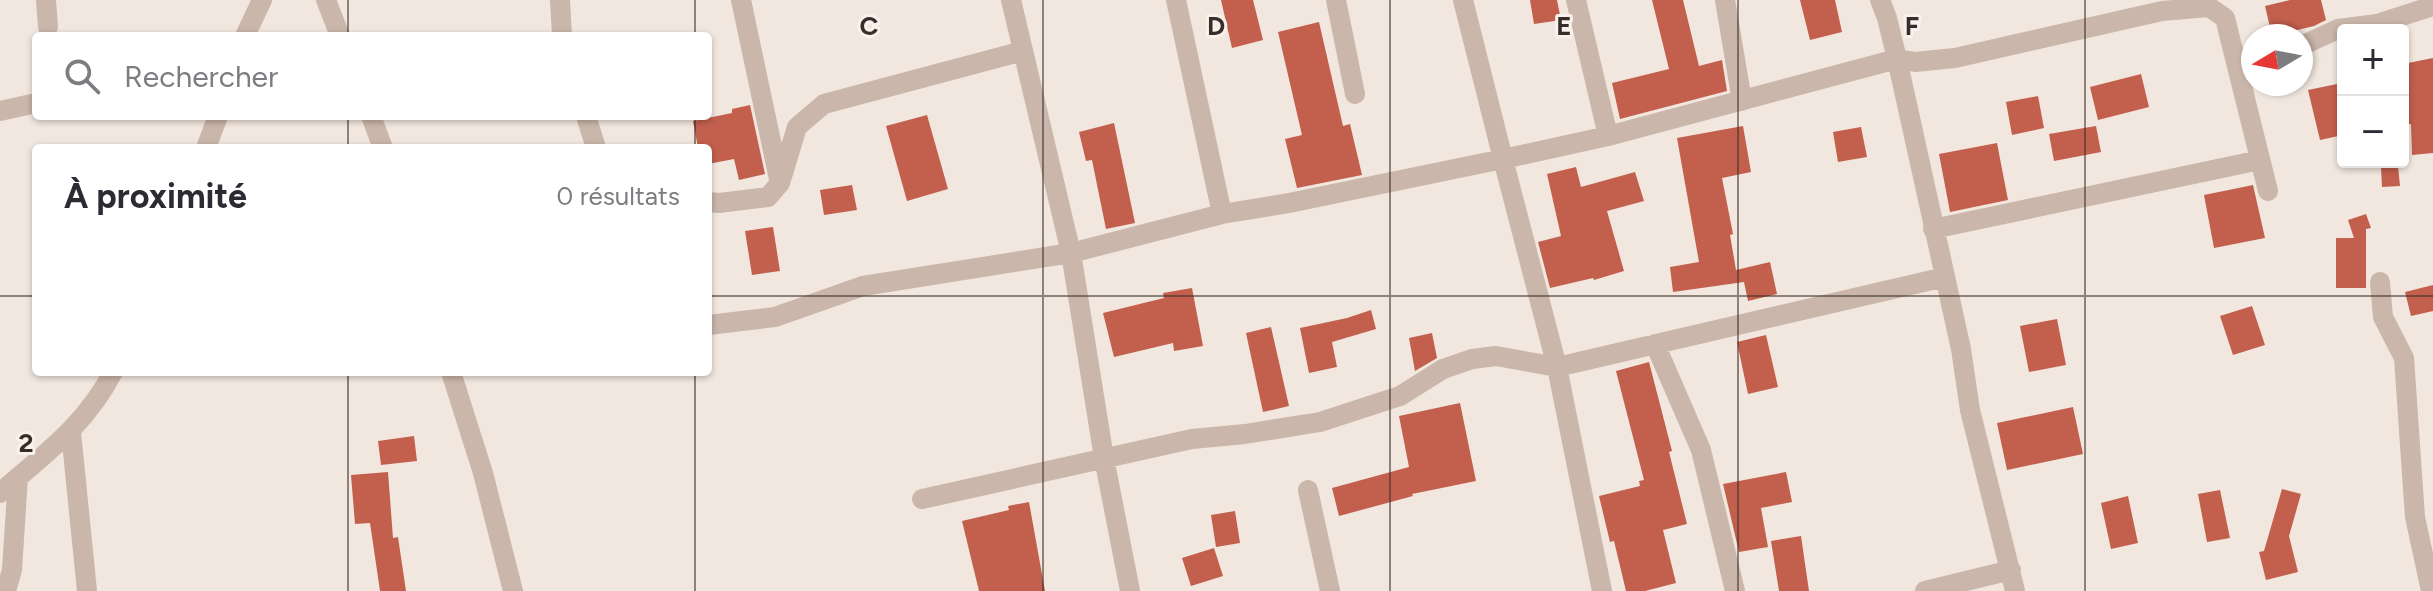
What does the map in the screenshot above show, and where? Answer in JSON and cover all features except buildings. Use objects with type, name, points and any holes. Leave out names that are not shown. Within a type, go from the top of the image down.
[{"type":"street","points":[[46,0],[48,27]]},
{"type":"street","points":[[247,32],[262,0]]},
{"type":"street","points":[[326,0],[338,32]]},
{"type":"street","points":[[560,0],[562,32]]},
{"type":"street","points":[[741,0],[780,183]]},
{"type":"street","points":[[1011,0],[1071,253],[1104,458],[1130,591]]},
{"type":"street","points":[[1176,0],[1222,214]]},
{"type":"street","points":[[1336,0],[1355,94]]},
{"type":"street","points":[[1463,0],[1557,367],[1602,591]]},
{"type":"street","points":[[1576,0],[1608,136]]},
{"type":"street","points":[[1725,0],[1742,101]]},
{"type":"street","points":[[1880,0],[1897,59],[1961,349],[1970,410],[2015,591]]},
{"type":"street","points":[[2313,40],[2338,29],[2377,24],[2433,6]]},
{"type":"street","points":[[712,325],[775,317],[863,286],[1071,253],[1222,214],[1289,203],[1608,136],[1897,59],[1915,62],[1955,58],[2162,11],[2209,7],[2225,18],[2241,58]]},
{"type":"street","points":[[712,202],[768,197],[780,183],[797,127],[824,104],[1023,51]]},
{"type":"street","points":[[2250,96],[2268,191]]},
{"type":"street","points":[[0,111],[32,104]]},
{"type":"street","points":[[208,144],[216,120]]},
{"type":"street","points":[[372,120],[382,144]]},
{"type":"street","points":[[587,120],[595,144]]},
{"type":"street","points":[[1933,229],[2260,160]]},
{"type":"street","points":[[922,499],[1192,439],[1320,422],[1400,396],[1443,369],[1472,359],[1496,356],[1557,367],[1945,277]]},
{"type":"street","points":[[2380,282],[2383,317],[2404,358],[2415,517],[2431,591]]},
{"type":"street","points":[[1655,344],[1701,450],[1735,591]]},
{"type":"street","points":[[0,493],[71,432],[111,376]]},
{"type":"street","points":[[452,376],[483,473],[513,591]]},
{"type":"street","points":[[71,432],[87,591]]},
{"type":"street","points":[[6,591],[12,570],[18,477]]},
{"type":"street","points":[[1308,490],[1330,591]]},
{"type":"street","points":[[2412,591],[2425,562]]},
{"type":"street","points":[[1925,591],[2011,570]]}]
